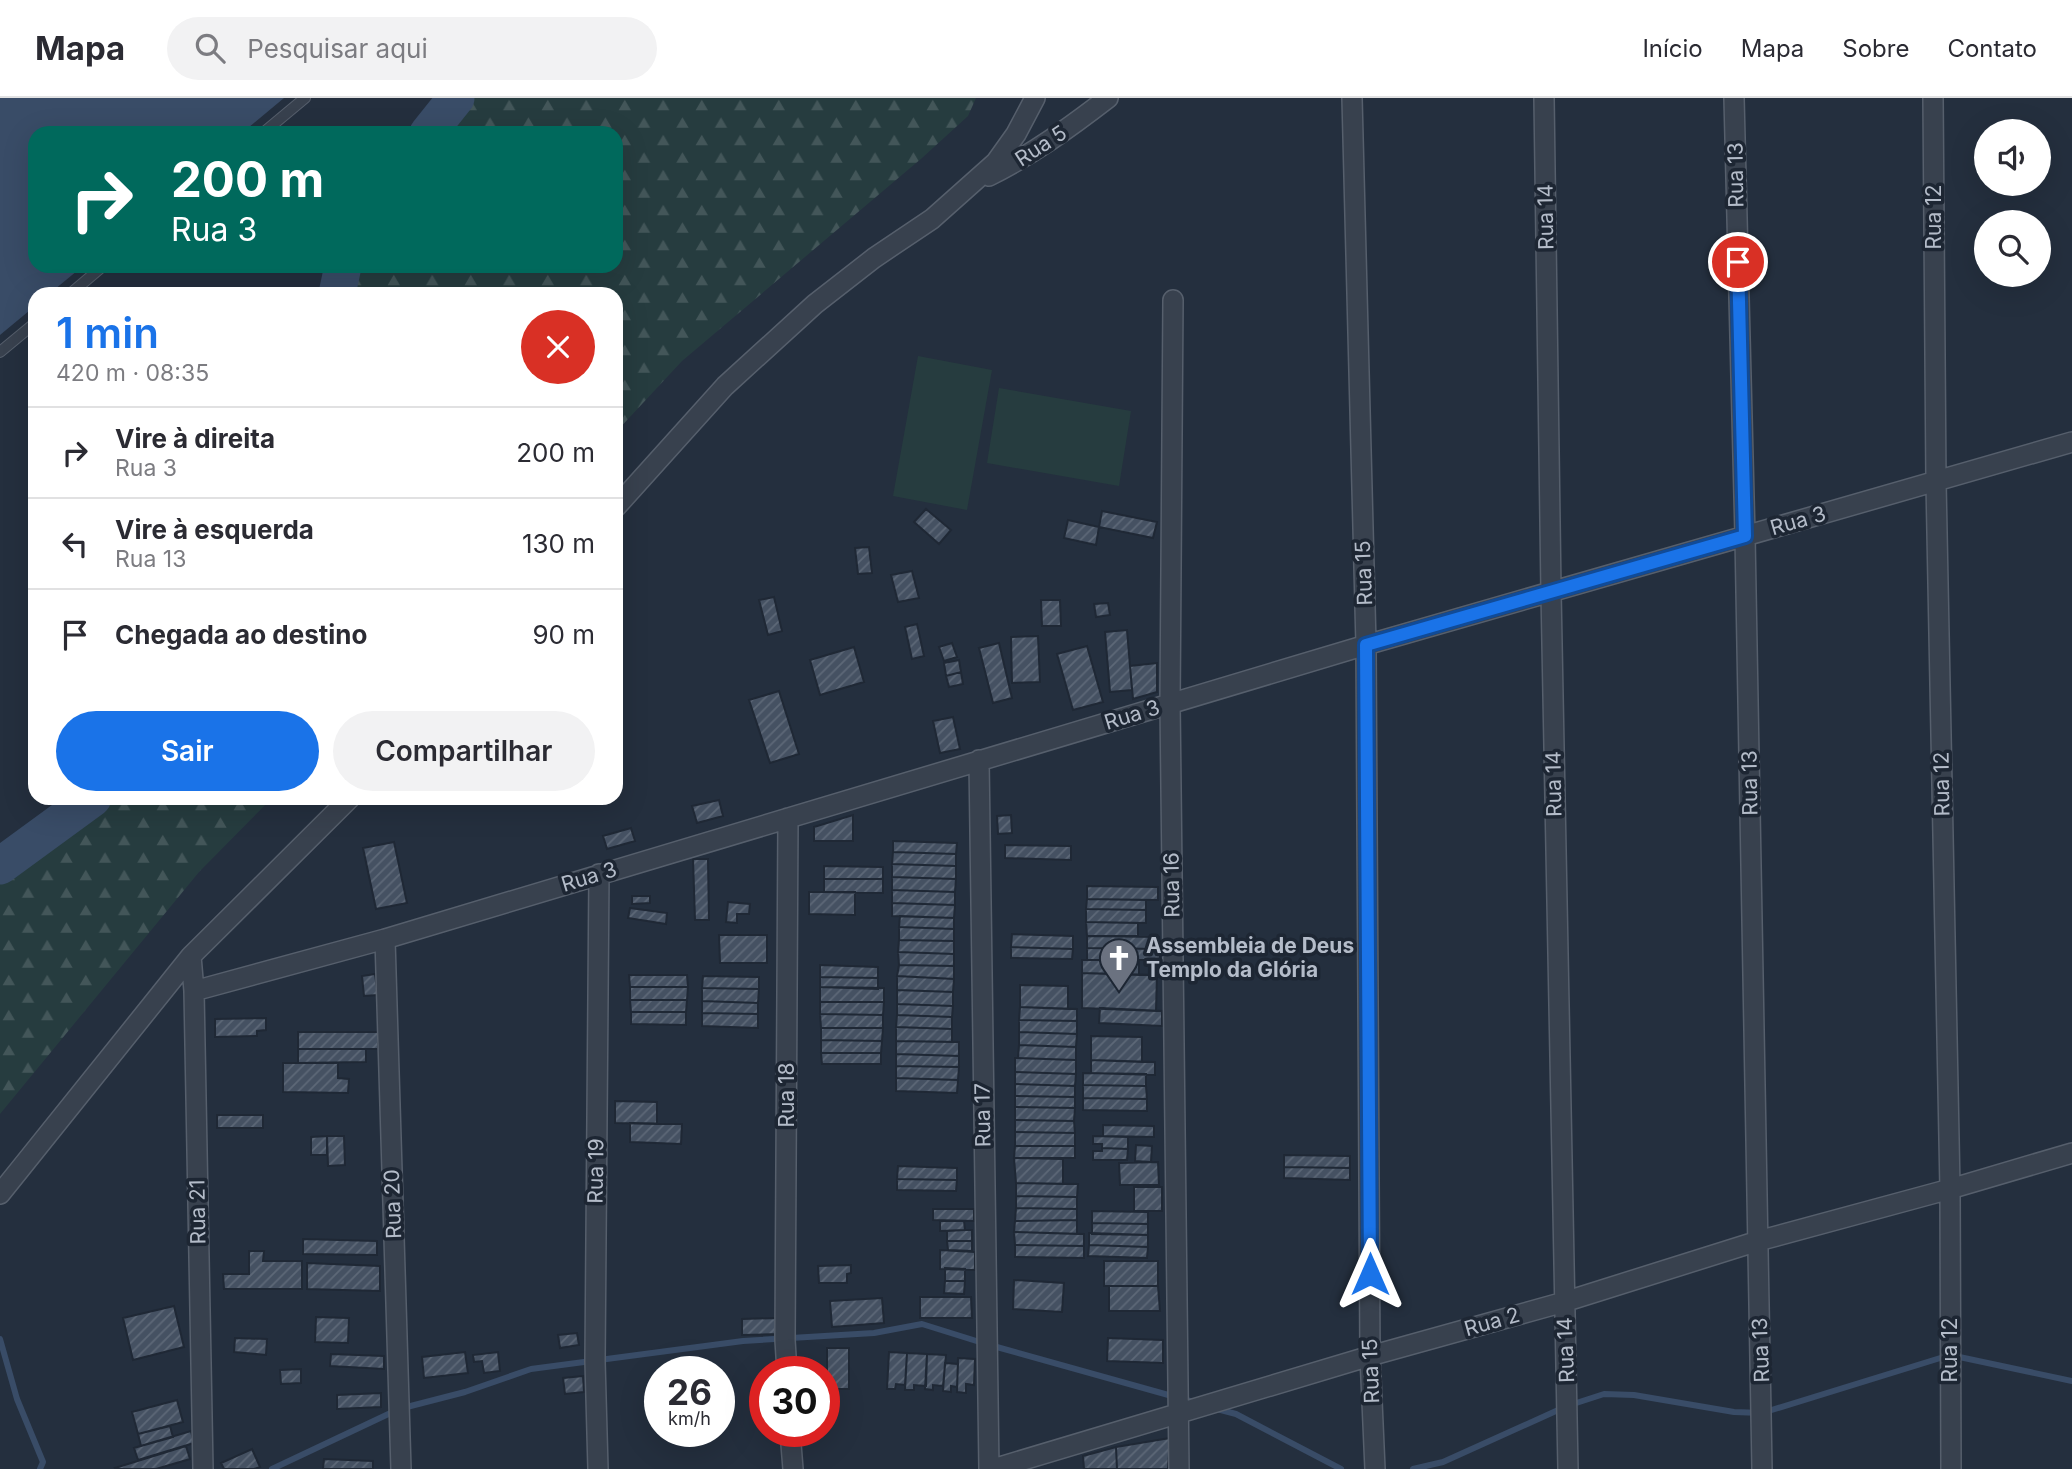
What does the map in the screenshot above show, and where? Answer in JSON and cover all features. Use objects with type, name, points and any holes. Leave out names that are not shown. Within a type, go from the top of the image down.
[{"type":"street","points":[[623,499],[724,386],[815,304],[874,258],[932,219],[996,162],[1016,134],[1035,98]]},
{"type":"street","name":"Rua 5","points":[[969,186],[1053,141],[1108,98]]},
{"type":"street","name":"Rua 15","points":[[1352,98],[1366,645],[1370,1356],[1375,1469]]},
{"type":"street","name":"Rua 14","points":[[1544,98],[1568,1469]]},
{"type":"street","name":"Rua 13","points":[[1734,98],[1762,1469]]},
{"type":"street","name":"Rua 12","points":[[1933,98],[1936,482],[1950,1189],[1951,1469]]},
{"type":"street","name":"Rua 16","points":[[1173,300],[1170,703],[1179,1469]]},
{"type":"street","name":"Rua 3","points":[[194,991],[386,939],[1366,645],[2072,442]]},
{"type":"street","name":"Rua 17","points":[[979,760],[991,1469]]},
{"type":"street","points":[[0,1194],[191,956],[343,805]]},
{"type":"street","name":"Rua 18","points":[[786,1356],[788,818]]},
{"type":"street","name":"Rua 19","points":[[598,1469],[595,1361],[599,874]]},
{"type":"street","name":"Rua 20","points":[[386,939],[401,1469]]},
{"type":"street","name":"Rua 21","points":[[191,956],[194,991],[203,1469]]},
{"type":"street","name":"Rua 2","points":[[991,1469],[1370,1356],[1564,1302],[1758,1241],[2072,1153]]},
{"type":"street","points":[[791,1447],[793,1469]]},
{"type":"lane","points":[[271,126],[304,98]]},
{"type":"lane","points":[[78,287],[95,273]]},
{"type":"lane","points":[[0,352],[28,329]]},
{"type":"green space","points":[[456,98],[976,98],[968,116],[682,361],[623,424],[623,287],[338,287],[342,273],[623,273],[623,126],[434,126]]},
{"type":"green space","points":[[918,356],[992,370],[967,510],[893,496]]},
{"type":"green space","points":[[999,388],[1131,411],[1119,486],[987,463]]},
{"type":"green space","points":[[83,805],[265,805],[199,872],[0,1114],[0,866]]},
{"type":"water","points":[[0,98],[284,98],[250,126],[28,126],[28,273],[74,273],[58,287],[28,287],[28,312],[0,335]]},
{"type":"building","points":[[926,509],[951,530],[939,544],[914,522]]},
{"type":"building","points":[[1102,511],[1157,522],[1153,538],[1099,527]]},
{"type":"building","points":[[1068,520],[1099,527],[1096,545],[1064,538]]},
{"type":"building","points":[[869,547],[872,573],[858,574],[855,548]]},
{"type":"building","points":[[912,571],[919,598],[898,602],[891,575]]},
{"type":"building","points":[[774,597],[782,631],[768,635],[759,600]]},
{"type":"building","points":[[1041,600],[1060,600],[1061,626],[1042,626]]},
{"type":"building","points":[[1108,603],[1110,615],[1096,617],[1094,604]]},
{"type":"building","points":[[917,624],[924,656],[912,659],[905,627]]},
{"type":"building","points":[[1127,630],[1132,690],[1110,692],[1105,632]]},
{"type":"building","points":[[1038,636],[1040,682],[1012,683],[1011,637]]},
{"type":"building","points":[[952,643],[957,657],[944,661],[939,647]]},
{"type":"building","points":[[999,643],[1012,698],[993,703],[979,648]]},
{"type":"building","points":[[1087,646],[1103,702],[1073,710],[1057,654]]},
{"type":"building","points":[[854,647],[864,682],[820,695],[810,660]]},
{"type":"building","points":[[959,660],[961,672],[946,676],[944,663]]},
{"type":"building","points":[[1157,663],[1157,692],[1133,699],[1130,666]]},
{"type":"building","points":[[961,672],[963,684],[949,687],[946,676]]},
{"type":"building","points":[[779,691],[799,754],[770,763],[749,700]]},
{"type":"building","points":[[953,717],[960,749],[940,753],[933,721]]},
{"type":"building","points":[[719,800],[723,816],[697,823],[692,806]]},
{"type":"building","points":[[853,815],[853,841],[814,841],[814,827]]},
{"type":"building","points":[[1011,815],[1012,833],[998,834],[997,816]]},
{"type":"building","points":[[631,828],[635,841],[607,849],[603,836]]},
{"type":"building","points":[[893,841],[957,843],[956,854],[893,852]]},
{"type":"building","points":[[394,842],[407,903],[376,909],[363,848]]},
{"type":"building","points":[[1005,845],[1071,846],[1071,860],[1005,858]]},
{"type":"building","points":[[893,852],[956,854],[956,866],[892,864]]},
{"type":"building","points":[[693,859],[708,859],[709,920],[695,920]]},
{"type":"building","points":[[892,864],[956,866],[956,879],[892,877]]},
{"type":"building","points":[[824,866],[883,867],[883,879],[824,879]]},
{"type":"building","points":[[892,877],[956,879],[955,892],[892,890]]},
{"type":"building","points":[[824,879],[883,879],[883,893],[824,892]]},
{"type":"building","points":[[1087,886],[1158,887],[1158,900],[1087,899]]},
{"type":"building","points":[[892,890],[955,892],[955,905],[892,903]]},
{"type":"building","points":[[809,892],[855,892],[855,915],[809,914]]},
{"type":"building","points":[[632,896],[650,896],[650,903],[632,904]]},
{"type":"building","points":[[1087,899],[1146,900],[1146,910],[1086,909]]},
{"type":"building","points":[[728,902],[750,904],[749,914],[737,914],[737,923],[726,922]]},
{"type":"building","points":[[892,903],[955,905],[954,918],[892,916]]},
{"type":"building","points":[[630,908],[667,913],[666,924],[628,918]]},
{"type":"building","points":[[1086,909],[1146,910],[1146,923],[1086,922]]},
{"type":"building","points":[[900,916],[954,918],[954,929],[899,927]]},
{"type":"building","points":[[1086,922],[1138,923],[1138,936],[1087,936]]},
{"type":"building","points":[[899,927],[954,929],[954,941],[899,940]]},
{"type":"building","points":[[1012,934],[1073,936],[1073,949],[1011,947]]},
{"type":"building","points":[[719,935],[767,935],[767,963],[720,963]]},
{"type":"building","points":[[1087,936],[1159,937],[1160,949],[1087,948]]},
{"type":"building","points":[[899,940],[954,941],[954,954],[898,952]]},
{"type":"building","points":[[1011,947],[1073,949],[1072,959],[1011,958]]},
{"type":"building","points":[[1087,948],[1160,949],[1160,960],[1087,960]]},
{"type":"building","points":[[898,952],[954,954],[954,966],[899,965]]},
{"type":"building","points":[[1082,960],[1139,960],[1139,975],[1082,973]]},
{"type":"building","points":[[820,965],[878,967],[878,978],[820,977]]},
{"type":"building","points":[[899,965],[954,966],[954,979],[897,976]]},
{"type":"building","name":"Assembleia de Deus Templo da Glória","points":[[1082,973],[1157,975],[1156,1011],[1082,1008]]},
{"type":"building","points":[[375,974],[378,995],[364,996],[362,976]]},
{"type":"building","points":[[629,975],[687,975],[688,987],[630,987]]},
{"type":"building","points":[[703,976],[759,977],[759,989],[702,988]]},
{"type":"building","points":[[897,976],[954,979],[953,992],[897,990]]},
{"type":"building","points":[[820,977],[878,978],[878,989],[820,987]]},
{"type":"building","points":[[1020,985],[1068,986],[1068,1009],[1020,1007]]},
{"type":"building","points":[[630,987],[688,987],[687,1000],[630,1000]]},
{"type":"building","points":[[820,987],[884,988],[884,1002],[820,1002]]},
{"type":"building","points":[[702,988],[759,989],[758,1003],[702,1001]]},
{"type":"building","points":[[897,990],[953,992],[953,1006],[897,1004]]},
{"type":"building","points":[[630,1000],[687,1000],[686,1012],[631,1012]]},
{"type":"building","points":[[702,1001],[758,1003],[758,1014],[702,1013]]},
{"type":"building","points":[[820,1002],[884,1002],[883,1015],[820,1014]]},
{"type":"building","points":[[897,1004],[953,1006],[952,1017],[897,1015]]},
{"type":"building","points":[[1020,1007],[1077,1009],[1077,1021],[1019,1020]]},
{"type":"building","points":[[1100,1008],[1162,1011],[1162,1026],[1099,1023]]},
{"type":"building","points":[[631,1012],[686,1012],[686,1025],[631,1024]]},
{"type":"building","points":[[702,1013],[758,1014],[758,1028],[702,1026]]},
{"type":"building","points":[[820,1014],[883,1015],[883,1028],[821,1028]]},
{"type":"building","points":[[897,1015],[952,1017],[952,1029],[896,1027]]},
{"type":"building","points":[[266,1018],[266,1030],[257,1031],[257,1036],[215,1037],[215,1019]]},
{"type":"building","points":[[1019,1020],[1077,1021],[1077,1034],[1019,1032]]},
{"type":"building","points":[[896,1027],[952,1029],[952,1042],[896,1041]]},
{"type":"building","points":[[821,1028],[883,1028],[882,1041],[821,1040]]},
{"type":"building","points":[[298,1032],[378,1032],[378,1049],[298,1049]]},
{"type":"building","points":[[1019,1032],[1077,1034],[1076,1047],[1019,1045]]},
{"type":"building","points":[[1091,1036],[1142,1037],[1142,1062],[1091,1060]]},
{"type":"building","points":[[821,1040],[882,1041],[881,1053],[821,1053]]},
{"type":"building","points":[[896,1041],[959,1042],[959,1056],[896,1054]]},
{"type":"building","points":[[1019,1045],[1076,1047],[1076,1060],[1018,1058]]},
{"type":"building","points":[[298,1049],[366,1049],[366,1062],[298,1063]]},
{"type":"building","points":[[821,1053],[881,1053],[881,1064],[822,1064]]},
{"type":"building","points":[[896,1054],[959,1056],[959,1067],[896,1066]]},
{"type":"building","points":[[1015,1058],[1076,1060],[1076,1074],[1015,1072]]},
{"type":"building","points":[[1091,1060],[1155,1062],[1155,1075],[1091,1073]]},
{"type":"building","points":[[283,1063],[338,1063],[338,1078],[349,1079],[348,1093],[283,1092]]},
{"type":"building","points":[[896,1066],[959,1067],[958,1080],[896,1078]]},
{"type":"building","points":[[1015,1072],[1076,1074],[1075,1086],[1015,1084]]},
{"type":"building","points":[[1083,1073],[1146,1074],[1146,1086],[1083,1085]]},
{"type":"building","points":[[896,1078],[958,1080],[957,1093],[896,1091]]},
{"type":"building","points":[[1015,1084],[1075,1086],[1075,1097],[1015,1096]]},
{"type":"building","points":[[1083,1085],[1146,1086],[1147,1099],[1083,1098]]},
{"type":"building","points":[[1015,1096],[1075,1097],[1075,1108],[1015,1107]]},
{"type":"building","points":[[1083,1098],[1147,1099],[1147,1111],[1083,1110]]},
{"type":"building","points":[[615,1101],[657,1102],[657,1124],[615,1123]]},
{"type":"building","points":[[1015,1107],[1075,1108],[1074,1121],[1015,1120]]},
{"type":"building","points":[[217,1115],[263,1115],[263,1128],[217,1128]]},
{"type":"building","points":[[1015,1120],[1074,1121],[1075,1133],[1015,1132]]},
{"type":"building","points":[[630,1123],[682,1124],[681,1144],[630,1142]]},
{"type":"building","points":[[1103,1125],[1154,1126],[1154,1137],[1103,1136]]},
{"type":"building","points":[[1015,1132],[1075,1133],[1075,1146],[1015,1146]]},
{"type":"building","points":[[327,1136],[327,1155],[311,1155],[311,1137]]},
{"type":"building","points":[[327,1136],[344,1136],[345,1165],[328,1166]]},
{"type":"building","points":[[1093,1136],[1128,1137],[1128,1149],[1102,1148],[1102,1144],[1093,1144]]},
{"type":"building","points":[[1136,1145],[1152,1146],[1151,1162],[1135,1161]]},
{"type":"building","points":[[1015,1146],[1075,1146],[1075,1158],[1014,1158]]},
{"type":"building","points":[[1102,1148],[1128,1149],[1127,1160],[1093,1160],[1093,1151],[1102,1151]]},
{"type":"building","points":[[1284,1155],[1350,1156],[1350,1168],[1284,1167]]},
{"type":"building","points":[[1014,1158],[1063,1159],[1063,1184],[1016,1183]]},
{"type":"building","points":[[1158,1162],[1159,1185],[1120,1185],[1119,1163]]},
{"type":"building","points":[[898,1166],[957,1168],[957,1180],[897,1179]]},
{"type":"building","points":[[1284,1167],[1350,1168],[1350,1180],[1284,1178]]},
{"type":"building","points":[[897,1179],[957,1180],[956,1191],[897,1190]]},
{"type":"building","points":[[1016,1183],[1078,1184],[1077,1197],[1016,1196]]},
{"type":"building","points":[[1134,1187],[1162,1187],[1162,1211],[1134,1211]]},
{"type":"building","points":[[1016,1196],[1077,1197],[1077,1209],[1016,1208]]},
{"type":"building","points":[[1016,1208],[1077,1209],[1077,1220],[1015,1221]]},
{"type":"building","points":[[933,1209],[974,1209],[974,1221],[933,1220]]},
{"type":"building","points":[[1092,1211],[1148,1212],[1148,1224],[1092,1223]]},
{"type":"building","points":[[1077,1220],[1077,1234],[1014,1232],[1015,1221]]},
{"type":"building","points":[[940,1221],[964,1221],[965,1230],[940,1231]]},
{"type":"building","points":[[1092,1223],[1148,1224],[1148,1235],[1092,1234]]},
{"type":"building","points":[[972,1230],[972,1241],[947,1241],[947,1231]]},
{"type":"building","points":[[1014,1232],[1084,1234],[1084,1246],[1015,1245]]},
{"type":"building","points":[[1089,1233],[1148,1235],[1148,1247],[1089,1245]]},
{"type":"building","points":[[303,1239],[377,1241],[377,1255],[303,1254]]},
{"type":"building","points":[[947,1241],[972,1241],[972,1251],[948,1250]]},
{"type":"building","points":[[1015,1245],[1084,1246],[1084,1258],[1015,1257]]},
{"type":"building","points":[[1089,1245],[1148,1247],[1147,1258],[1088,1256]]},
{"type":"building","points":[[940,1250],[975,1252],[975,1270],[940,1269]]},
{"type":"building","points":[[249,1251],[264,1251],[263,1261],[302,1261],[302,1289],[224,1289],[223,1274],[249,1274]]},
{"type":"building","points":[[1104,1261],[1158,1261],[1158,1286],[1104,1286]]},
{"type":"building","points":[[307,1263],[380,1266],[380,1291],[307,1289]]},
{"type":"building","points":[[851,1265],[847,1283],[819,1283],[818,1266]]},
{"type":"building","points":[[945,1268],[965,1269],[965,1281],[945,1281]]},
{"type":"building","points":[[1014,1280],[1064,1283],[1062,1312],[1013,1309]]},
{"type":"building","points":[[945,1281],[965,1281],[964,1294],[944,1293]]},
{"type":"building","points":[[1109,1286],[1158,1286],[1160,1311],[1109,1311]]},
{"type":"building","points":[[920,1297],[971,1297],[972,1318],[920,1318]]},
{"type":"building","points":[[882,1298],[884,1323],[832,1327],[830,1301]]},
{"type":"building","points":[[174,1306],[184,1347],[133,1360],[123,1318]]},
{"type":"building","points":[[316,1317],[349,1318],[348,1343],[315,1342]]},
{"type":"building","points":[[777,1318],[778,1334],[742,1335],[742,1319]]},
{"type":"building","points":[[577,1333],[579,1345],[560,1348],[558,1335]]},
{"type":"building","points":[[235,1338],[267,1339],[266,1355],[234,1352]]},
{"type":"building","points":[[1108,1338],[1163,1340],[1163,1363],[1107,1361]]},
{"type":"building","points":[[827,1348],[849,1348],[849,1389],[840,1389],[840,1356],[827,1356]]},
{"type":"building","points":[[465,1352],[468,1373],[424,1378],[422,1357]]},
{"type":"building","points":[[498,1352],[500,1371],[484,1373],[482,1361],[474,1362],[473,1355]]},
{"type":"building","points":[[889,1352],[907,1353],[905,1385],[896,1384],[895,1389],[887,1389]]},
{"type":"building","points":[[907,1353],[927,1354],[926,1386],[914,1385],[914,1390],[905,1390]]},
{"type":"building","points":[[331,1354],[384,1356],[384,1369],[330,1366]]},
{"type":"building","points":[[927,1354],[946,1355],[943,1386],[933,1385],[933,1390],[925,1389]]},
{"type":"building","points":[[958,1358],[975,1359],[974,1385],[966,1384],[966,1393],[957,1392]]},
{"type":"building","points":[[945,1363],[958,1364],[957,1387],[951,1386],[951,1392],[943,1391]]},
{"type":"building","points":[[301,1369],[301,1383],[281,1384],[280,1370]]},
{"type":"building","points":[[583,1376],[584,1392],[565,1394],[563,1378]]},
{"type":"building","points":[[381,1393],[381,1407],[337,1409],[337,1395]]},
{"type":"building","points":[[177,1400],[183,1422],[138,1434],[132,1412]]},
{"type":"building","points":[[170,1426],[173,1437],[141,1446],[138,1434]]},
{"type":"building","points":[[191,1431],[194,1443],[138,1460],[134,1448]]},
{"type":"building","points":[[1170,1438],[1168,1469],[1117,1469],[1116,1447]]},
{"type":"building","points":[[186,1446],[190,1459],[156,1469],[115,1468]]},
{"type":"building","points":[[1116,1447],[1117,1469],[1084,1469],[1083,1456]]},
{"type":"building","points":[[252,1449],[260,1467],[224,1469],[221,1463]]},
{"type":"building","points":[[324,1459],[373,1461],[373,1469],[323,1469]]},
{"type":"waterway","points":[[434,126],[456,98]]},
{"type":"waterway","points":[[338,287],[342,273]]},
{"type":"waterway","points":[[0,866],[83,805]]},
{"type":"waterway","points":[[272,1469],[399,1409],[465,1392],[531,1369],[743,1341],[874,1333],[922,1324],[1197,1403]]},
{"type":"waterway","points":[[0,1339],[17,1399],[43,1462],[40,1469]]},
{"type":"waterway","points":[[1413,1469],[1443,1462],[1567,1406],[1604,1394],[1634,1395],[1734,1412],[1762,1413],[1950,1355],[2072,1381]]},
{"type":"waterway","points":[[1217,1409],[1236,1414],[1341,1469]]},
{"type":"place","name":"Assembleia de Deus Templo da Glória","points":[[1119,992]]},
{"type":"route","points":[[1370,1274],[1366,645],[1745,536],[1738,262]]}]
